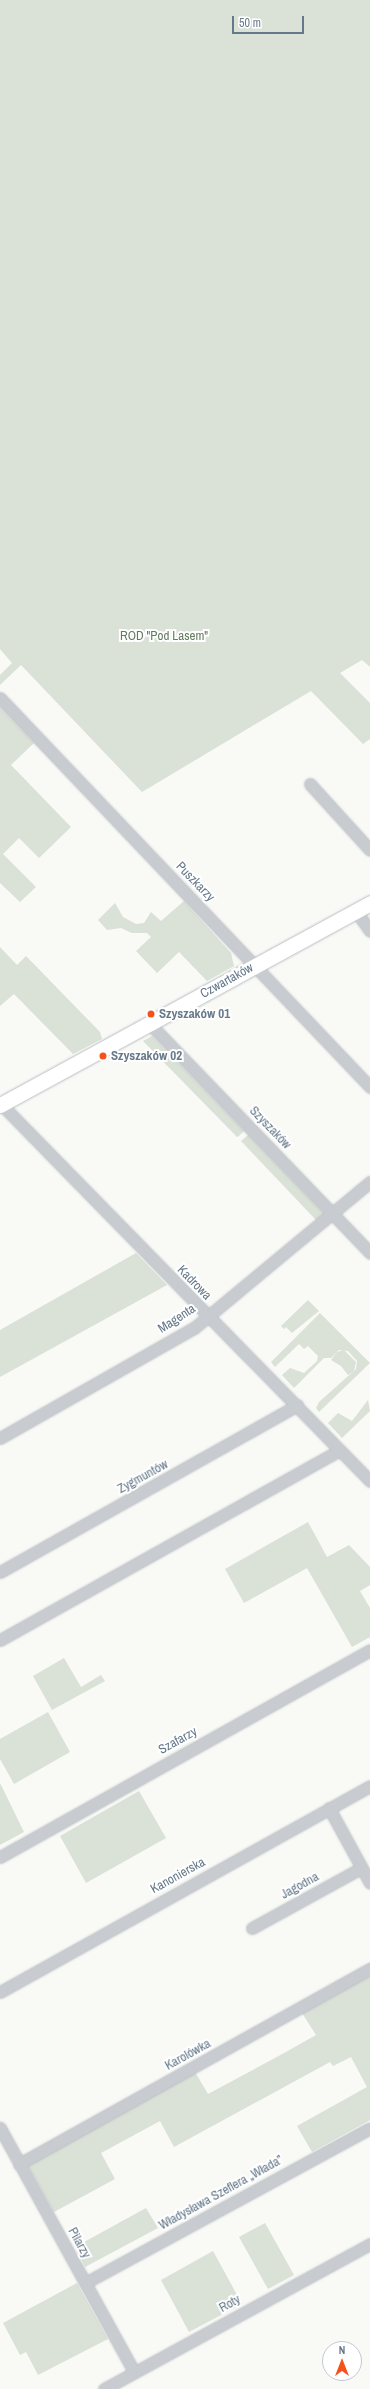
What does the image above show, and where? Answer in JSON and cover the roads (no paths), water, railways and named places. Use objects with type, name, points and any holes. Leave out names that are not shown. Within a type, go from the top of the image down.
[{"type":"street","name":"Puszkarzy","points":[[0,698],[370,1087]]},
{"type":"street","points":[[310,784],[370,850]]},
{"type":"street","name":"Czwartaków","points":[[0,1104],[370,903]]},
{"type":"street","points":[[356,911],[370,931]]},
{"type":"street","name":"Szyszaków","points":[[150,1023],[370,1253]]},
{"type":"street","name":"Kadrowa","points":[[0,1104],[207,1317],[298,1405],[370,1481]]},
{"type":"street","name":"Magenta","points":[[0,1438],[194,1328],[370,1182]]},
{"type":"street","name":"Zygmuntów","points":[[0,1572],[298,1405]]},
{"type":"street","points":[[0,1640],[340,1450]]},
{"type":"street","name":"Szafarzy","points":[[0,1857],[370,1650]]},
{"type":"street","name":"Kanonierska","points":[[0,1992],[370,1786]]},
{"type":"street","points":[[329,1808],[370,1884]]},
{"type":"street","name":"Jagodna","points":[[252,1928],[361,1868]]},
{"type":"street","name":"Karolówka","points":[[19,2164],[370,1969]]},
{"type":"street","name":"Pilarzy","points":[[0,2128],[134,2372]]},
{"type":"street","name":"Władysława Szeflera „Włada”","points":[[85,2283],[370,2128]]},
{"type":"street","name":"Roty","points":[[104,2389],[370,2244]]},
{"type":"place","name":"Szyszaków 01","points":[[151,1014]]},
{"type":"place","name":"Szyszaków 02","points":[[103,1056]]},
{"type":"park label","name":"ROD \"Pod Lasem\"","points":[[164,636]]}]
